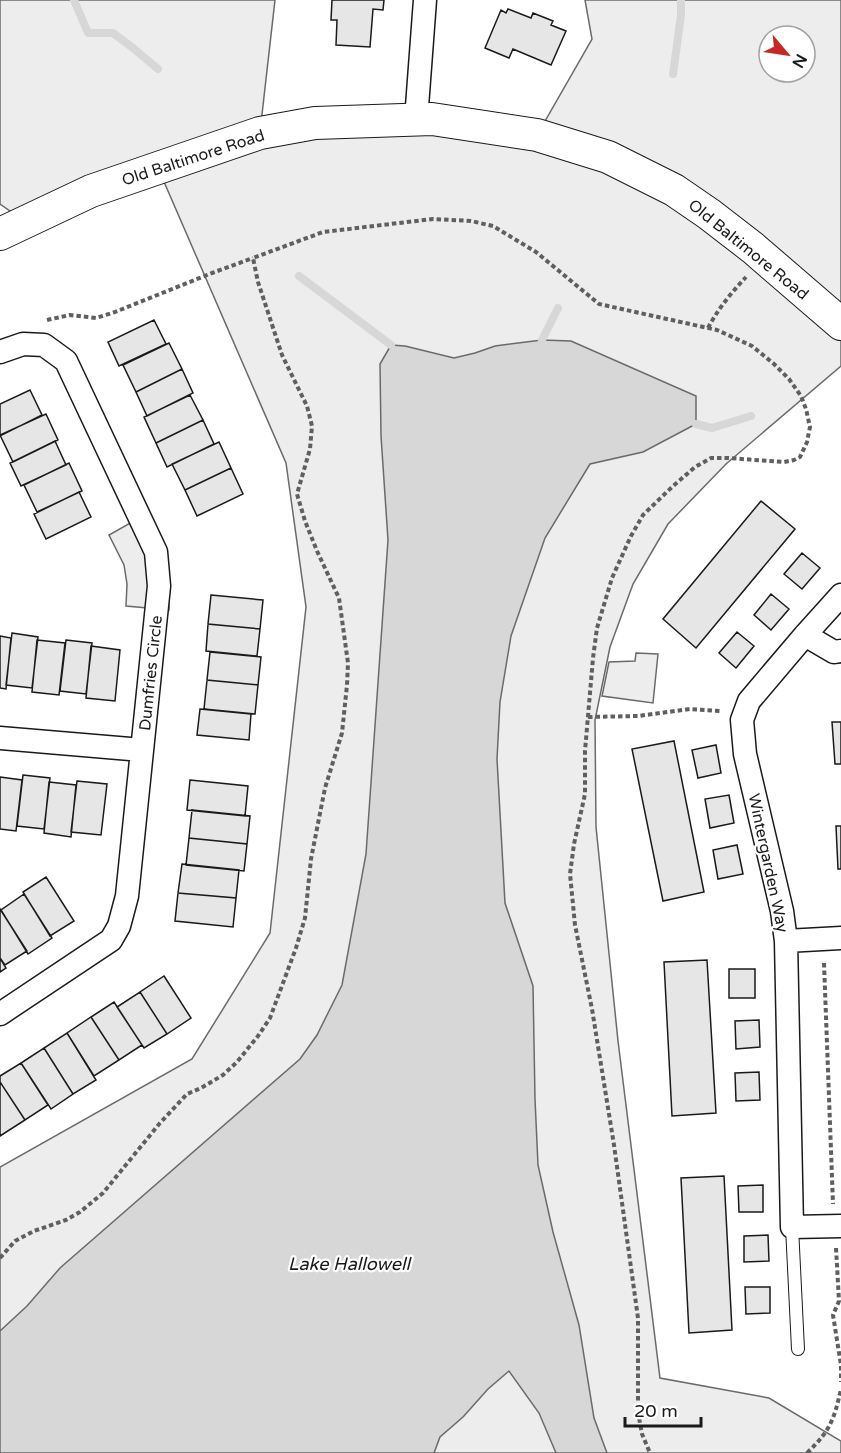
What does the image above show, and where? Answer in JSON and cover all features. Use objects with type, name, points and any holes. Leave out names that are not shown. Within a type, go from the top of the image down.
[{"type":"street","points":[[416,120],[425,0]]},
{"type":"street","name":"Old Baltimore Road","points":[[0,234],[91,191],[260,133],[315,123],[432,119],[537,135],[608,157],[674,190],[765,257],[841,324]]},
{"type":"street","points":[[0,352],[23,344]]},
{"type":"street","name":"Dumfries Circle","points":[[0,1014],[111,940],[119,926],[127,896],[159,586],[156,552],[66,361],[44,345],[23,344]]},
{"type":"street","points":[[745,712],[750,701],[841,595]]},
{"type":"street","points":[[805,635],[834,652],[841,651]]},
{"type":"street","name":"Wintergarden Way","points":[[745,712],[742,720],[745,754],[782,911],[786,941],[792,1227]]},
{"type":"street","points":[[0,738],[142,750]]},
{"type":"street","points":[[786,941],[832,938]]},
{"type":"street","points":[[792,1227],[838,1226]]},
{"type":"lane","points":[[792,1227],[798,1349]]},
{"type":"path","points":[[23,344],[45,320],[70,315],[96,318],[115,312],[286,244],[323,232],[433,219],[471,221],[493,226],[536,252],[599,304],[717,330],[752,346],[789,379],[801,396],[810,427],[800,457],[784,462],[711,458],[695,467],[643,515],[612,578],[597,628],[585,751],[585,794],[570,874],[574,925],[614,1145],[638,1318],[638,1412],[642,1434],[650,1453]]},
{"type":"path","points":[[708,328],[729,296],[765,257]]},
{"type":"path","points":[[0,1258],[15,1241],[34,1231],[66,1220],[103,1193],[160,1123],[187,1094],[223,1075],[237,1062],[270,1018],[305,918],[311,860],[325,788],[342,733],[348,663],[339,598],[317,551],[297,494],[310,449],[312,426],[307,406],[282,355],[258,282],[253,258]]},
{"type":"path","points":[[588,717],[638,716],[690,710],[745,712]]},
{"type":"path","points":[[832,938],[839,1301],[833,1315],[841,1365],[841,1382]]},
{"type":"path","points":[[807,1453],[823,1437],[831,1422],[841,1389]]},
{"type":"shaded area","points":[[0,0],[275,0],[260,132],[537,135],[592,39],[585,0],[841,0],[841,366],[726,464],[668,524],[633,584],[610,647],[595,720],[596,827],[618,1041],[660,1378],[769,1398],[841,1441],[841,1453],[0,1453],[0,1167],[192,1059],[270,933],[306,607],[286,463],[158,168],[26,222],[0,204]]},
{"type":"shaded area","points":[[146,514],[167,565],[169,610],[126,606],[127,584],[124,565],[109,535]]},
{"type":"shaded area","points":[[636,653],[658,654],[653,703],[602,696],[609,662],[635,661]]},
{"type":"water","name":"Lake Hallowell","points":[[542,340],[571,341],[696,396],[696,424],[643,452],[590,464],[545,538],[511,636],[500,702],[497,759],[505,903],[533,986],[538,1165],[553,1232],[579,1325],[594,1418],[607,1453],[556,1453],[539,1413],[509,1371],[440,1437],[434,1453],[0,1453],[0,1331],[27,1306],[60,1268],[300,1059],[317,1035],[342,985],[366,854],[388,540],[381,436],[380,364],[391,345],[405,346],[454,358],[495,346]]},
{"type":"building","points":[[332,0],[384,0],[383,10],[373,9],[370,47],[336,45],[337,20],[331,20]]},
{"type":"building","points":[[508,9],[531,18],[533,13],[553,21],[551,25],[566,31],[551,65],[513,49],[509,58],[485,48],[501,10],[506,13]]},
{"type":"building","points":[[154,320],[166,344],[119,366],[108,342]]},
{"type":"building","points":[[169,343],[182,369],[136,392],[123,365]]},
{"type":"building","points":[[182,369],[193,393],[147,416],[136,392]]},
{"type":"building","points":[[30,390],[42,415],[0,436],[0,404]]},
{"type":"building","points":[[190,395],[203,420],[156,443],[144,417]]},
{"type":"building","points":[[46,414],[58,440],[13,462],[0,435]]},
{"type":"building","points":[[203,420],[214,444],[167,467],[156,443]]},
{"type":"building","points":[[55,441],[66,465],[21,486],[10,463]]},
{"type":"building","points":[[219,442],[231,468],[185,490],[172,464]]},
{"type":"building","points":[[69,463],[82,491],[37,512],[24,485]]},
{"type":"building","points":[[231,468],[243,494],[197,516],[185,490]]},
{"type":"building","points":[[79,492],[91,517],[46,539],[34,514]]},
{"type":"building","points":[[761,501],[795,529],[696,648],[663,619]]},
{"type":"building","points":[[802,553],[820,568],[802,589],[784,574]]},
{"type":"building","points":[[771,594],[789,609],[771,630],[754,615]]},
{"type":"building","points":[[211,595],[263,600],[260,629],[208,624]]},
{"type":"building","points":[[208,624],[260,629],[257,656],[206,651]]},
{"type":"building","points":[[737,632],[754,646],[736,668],[719,653]]},
{"type":"building","points":[[12,633],[38,637],[32,688],[6,685]]},
{"type":"building","points":[[0,636],[11,638],[6,689],[0,688]]},
{"type":"building","points":[[37,640],[65,643],[59,695],[32,692]]},
{"type":"building","points":[[66,640],[92,643],[86,694],[60,691]]},
{"type":"building","points":[[91,646],[120,650],[115,701],[86,698]]},
{"type":"building","points":[[210,652],[261,657],[258,685],[207,680]]},
{"type":"building","points":[[207,680],[258,685],[255,714],[204,709]]},
{"type":"building","points":[[200,709],[251,714],[249,740],[197,735]]},
{"type":"building","points":[[832,722],[841,722],[841,764],[835,764]]},
{"type":"building","points":[[674,741],[704,892],[663,901],[632,749]]},
{"type":"building","points":[[716,745],[721,773],[698,778],[692,750]]},
{"type":"building","points":[[23,775],[50,778],[44,829],[17,826]]},
{"type":"building","points":[[0,777],[22,780],[16,831],[0,829]]},
{"type":"building","points":[[190,780],[248,786],[245,816],[187,810]]},
{"type":"building","points":[[77,781],[107,784],[101,835],[71,832]]},
{"type":"building","points":[[49,782],[76,785],[71,837],[44,833]]},
{"type":"building","points":[[729,795],[734,823],[710,828],[705,799]]},
{"type":"building","points":[[192,810],[250,816],[247,844],[189,838]]},
{"type":"building","points":[[836,826],[841,826],[841,869],[838,869]]},
{"type":"building","points":[[189,838],[247,844],[244,871],[186,865]]},
{"type":"building","points":[[737,845],[743,874],[718,879],[713,850]]},
{"type":"building","points":[[182,864],[239,870],[236,898],[178,893]]},
{"type":"building","points":[[46,877],[74,921],[50,936],[23,892]]},
{"type":"building","points":[[178,893],[236,898],[233,927],[175,921]]},
{"type":"building","points":[[24,894],[52,938],[28,954],[1,910]]},
{"type":"building","points":[[0,909],[27,951],[5,965],[0,958]]},
{"type":"building","points":[[0,958],[6,968],[0,972]]},
{"type":"building","points":[[707,960],[716,1113],[672,1116],[664,962]]},
{"type":"building","points":[[729,969],[755,969],[755,998],[729,998]]},
{"type":"building","points":[[164,976],[191,1018],[167,1034],[140,992]]},
{"type":"building","points":[[140,992],[167,1034],[144,1048],[117,1007]]},
{"type":"building","points":[[114,1002],[142,1045],[119,1060],[91,1017]]},
{"type":"building","points":[[91,1017],[119,1060],[94,1076],[67,1033]]},
{"type":"building","points":[[759,1020],[760,1047],[736,1049],[735,1021]]},
{"type":"building","points":[[67,1033],[96,1080],[73,1094],[44,1048]]},
{"type":"building","points":[[44,1048],[73,1094],[51,1109],[21,1063]]},
{"type":"building","points":[[21,1063],[48,1105],[25,1120],[0,1082],[0,1076]]},
{"type":"building","points":[[759,1072],[760,1100],[736,1101],[735,1073]]},
{"type":"building","points":[[0,1082],[25,1120],[0,1136]]},
{"type":"building","points":[[724,1176],[732,1330],[689,1333],[681,1178]]},
{"type":"building","points":[[763,1185],[763,1212],[739,1212],[738,1186]]},
{"type":"building","points":[[768,1235],[769,1261],[744,1262],[744,1236]]},
{"type":"building","points":[[745,1287],[770,1287],[770,1313],[746,1314]]},
{"type":"waterway","points":[[74,0],[88,33],[113,33],[158,69]]},
{"type":"waterway","points":[[673,74],[681,0]]},
{"type":"waterway","points":[[299,276],[391,345]]},
{"type":"waterway","points":[[542,340],[558,308]]},
{"type":"waterway","points":[[696,424],[712,428],[751,416]]}]
